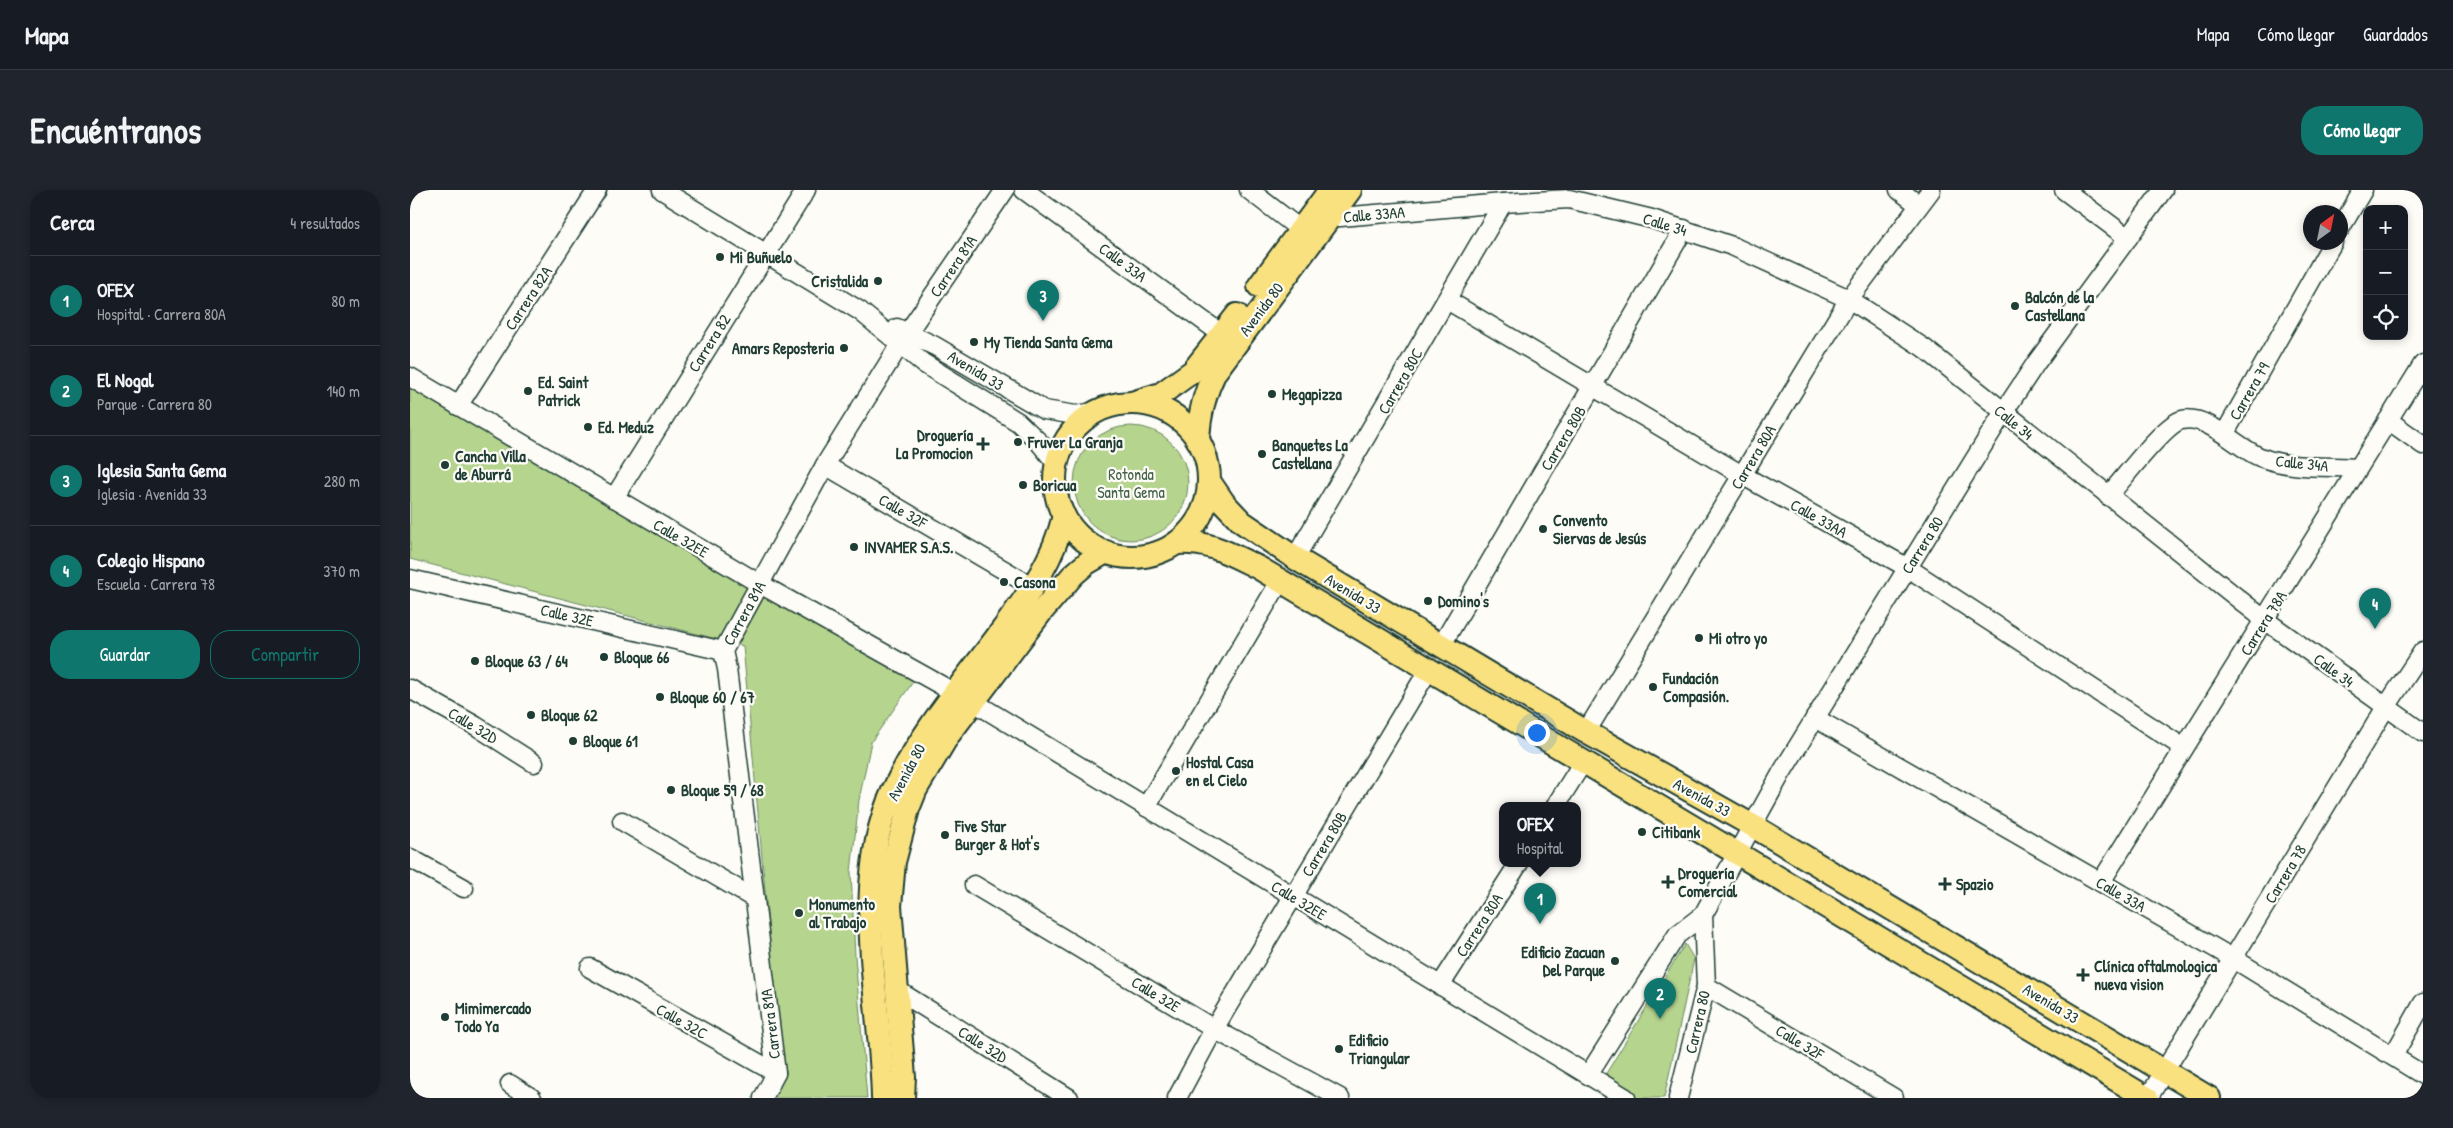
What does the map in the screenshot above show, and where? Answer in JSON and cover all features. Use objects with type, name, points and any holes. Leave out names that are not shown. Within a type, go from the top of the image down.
[{"type":"main road","name":"Avenida 80","points":[[1134,402],[1161,394],[1177,385],[1194,371],[1330,190]]},
{"type":"main road","name":"Avenida 80","points":[[1198,440],[1198,422],[1207,389],[1215,372],[1350,190]]},
{"type":"main road","points":[[1134,402],[1154,406],[1174,415],[1191,430],[1198,440],[1207,463],[1210,481],[1207,499],[1191,531],[1177,543],[1161,552],[1143,556],[1124,556],[1106,552],[1089,544],[1075,532],[1064,516],[1056,494],[1057,464],[1067,438],[1078,425],[1094,412],[1113,405],[1134,402]]},
{"type":"main road","name":"Avenida 33","points":[[1210,481],[1224,503],[1242,522],[1295,558],[1586,732],[1753,826],[2209,1098]]},
{"type":"main road","name":"Avenida 80","points":[[903,1098],[890,906],[891,884],[900,834],[916,789],[964,697],[1057,545],[1064,516]]},
{"type":"main road","name":"Avenida 33","points":[[1177,543],[1196,542],[1215,546],[1280,580],[2147,1098]]},
{"type":"main road","name":"Avenida 80","points":[[883,1098],[870,908],[877,843],[892,792],[901,775],[964,697],[1058,590],[1087,563],[1106,552]]},
{"type":"street","name":"Carrera 82A","points":[[458,406],[597,190]]},
{"type":"street","name":"Avenida 33","points":[[662,190],[766,252],[904,339],[935,346],[1044,410],[1076,415],[1094,412]]},
{"type":"street","name":"Carrera 82","points":[[614,498],[806,190]]},
{"type":"street","name":"Carrera 81A","points":[[763,1098],[776,1073],[727,669],[723,651],[825,465],[904,339],[1005,190]]},
{"type":"street","name":"Calle 33A","points":[[1024,190],[1223,334]]},
{"type":"street","points":[[1249,190],[1301,230]]},
{"type":"street","points":[[1900,190],[1919,206]]},
{"type":"street","name":"Carrera 80A","points":[[1586,732],[1849,299],[1931,190]]},
{"type":"street","points":[[2064,190],[2128,238]]},
{"type":"street","name":"Carrera 80","points":[[1589,1074],[1676,935],[1703,915],[1815,718],[2003,413],[2036,363],[2163,190]]},
{"type":"street","points":[[2348,215],[2363,190]]},
{"type":"street","name":"Calle 33AA","points":[[1329,218],[1503,203],[1568,195]]},
{"type":"street","name":"Calle 34","points":[[1568,195],[1684,229],[1772,263],[1849,299],[1924,348],[2003,413],[2265,620],[2423,734]]},
{"type":"street","name":"Carrera 80C","points":[[1295,558],[1503,203]]},
{"type":"street","name":"Carrera 80B","points":[[1441,646],[1684,229]]},
{"type":"street","name":"Carrera 79","points":[[2108,496],[2165,430],[2176,422],[2183,419],[2194,420],[2224,433],[2328,250]]},
{"type":"street","name":"Calle 33AA","points":[[1447,300],[1742,475],[1908,568],[2184,748]]},
{"type":"street","name":"Avenida 33","points":[[904,339],[922,363],[1018,422],[1039,442],[1057,464]]},
{"type":"street","name":"Carrera 78A","points":[[2101,882],[2423,364]]},
{"type":"street","name":"Calle 32EE","points":[[410,378],[760,584],[964,697],[1626,1098]]},
{"type":"street","points":[[2388,420],[2423,446]]},
{"type":"street","name":"Calle 34A","points":[[2224,433],[2244,449],[2272,461],[2296,465],[2358,468]]},
{"type":"street","name":"Calle 32F","points":[[825,465],[1033,587]]},
{"type":"street","name":"Calle 32E","points":[[410,580],[723,651]]},
{"type":"street","points":[[1146,807],[1280,580]]},
{"type":"street","name":"Carrera 78","points":[[2147,1098],[2166,1072],[2386,707],[2423,651]]},
{"type":"street","name":"Carrera 80B","points":[[1177,1098],[1214,1029],[1429,669]]},
{"type":"street","name":"Calle 32D","points":[[410,689],[476,726],[534,763]]},
{"type":"street","name":"Calle 33A","points":[[1815,718],[2234,959],[2423,1075]]},
{"type":"street","points":[[1558,802],[1584,762]]},
{"type":"street","points":[[622,821],[755,899]]},
{"type":"street","points":[[410,858],[464,888]]},
{"type":"street","name":"Carrera 80A","points":[[1440,986],[1516,867]]},
{"type":"street","name":"Calle 32E","points":[[974,885],[1214,1029],[1340,1098]]},
{"type":"street","name":"Carrera 80","points":[[1678,1098],[1706,986],[1703,915]]},
{"type":"street","name":"Calle 32C","points":[[590,968],[776,1073]]},
{"type":"street","name":"Calle 32F","points":[[1706,986],[1894,1098]]},
{"type":"street","name":"Calle 32D","points":[[897,990],[1069,1098]]},
{"type":"street","points":[[2392,1056],[2423,1003]]},
{"type":"street","points":[[510,1084],[532,1098]]},
{"type":"green space","points":[[410,386],[915,679],[871,742],[859,800],[851,872],[855,956],[867,1098],[768,1098],[781,1069],[743,646],[410,559]]},
{"type":"green space","name":"Rotonda Santa Gema","points":[[1131,426],[1153,430],[1172,442],[1184,461],[1188,483],[1184,505],[1172,524],[1153,536],[1131,540],[1109,536],[1090,524],[1078,505],[1074,483],[1078,461],[1090,442],[1109,430]]},
{"type":"green space","points":[[1685,944],[1694,959],[1664,1098],[1628,1098],[1602,1080]]},
{"type":"place","name":"Mi Buñuelo","points":[[720,257]]},
{"type":"place","name":"Cristalida","points":[[878,281]]},
{"type":"place","name":"Balcón de la Castellana","points":[[2015,306]]},
{"type":"place","name":"Iglesia Santa Gema","points":[[1043,321]]},
{"type":"place","name":"My Tienda Santa Gema","points":[[974,342]]},
{"type":"place","name":"Amars Reposteria","points":[[844,348]]},
{"type":"place","name":"Ed. Saint Patrick","points":[[528,391]]},
{"type":"place","name":"Megapizza","points":[[1272,394]]},
{"type":"place","name":"Ed. Meduz","points":[[588,427]]},
{"type":"place","name":"Fruver La Granja","points":[[1018,442]]},
{"type":"place","name":"Droguería La Promocion","points":[[983,444]]},
{"type":"place","name":"Banquetes La Castellana","points":[[1262,454]]},
{"type":"place","name":"Cancha Villa de Aburrá","points":[[445,465]]},
{"type":"place","name":"Boricua","points":[[1023,485]]},
{"type":"place","name":"Convento Siervas de Jesús","points":[[1543,529]]},
{"type":"place","name":"INVAMER S.A.S.","points":[[854,547]]},
{"type":"place","name":"Casona","points":[[1004,582]]},
{"type":"place","name":"Domino's","points":[[1428,601]]},
{"type":"place","name":"Colegio Hispano","points":[[2375,629]]},
{"type":"place","name":"Mi otro yo","points":[[1699,638]]},
{"type":"place","name":"Bloque 66","points":[[604,657]]},
{"type":"place","name":"Bloque 63 / 64","points":[[475,661]]},
{"type":"place","name":"Fundación Compasión.","points":[[1653,687]]},
{"type":"place","name":"Bloque 60 / 67","points":[[660,697]]},
{"type":"place","name":"Bloque 62","points":[[531,715]]},
{"type":"place","name":"Bloque 61","points":[[573,741]]},
{"type":"place","name":"Hostal Casa en el Cielo","points":[[1176,771]]},
{"type":"place","name":"Bloque 59 / 68","points":[[671,790]]},
{"type":"place","name":"Citibank","points":[[1642,832]]},
{"type":"place","name":"Five Star Burger & Hot's","points":[[945,835]]},
{"type":"place","name":"Droguería Comercial","points":[[1668,882]]},
{"type":"place","name":"Spazio","points":[[1945,884]]},
{"type":"place","name":"Monumento al Trabajo","points":[[799,913]]},
{"type":"place","name":"OFEX","points":[[1540,924]]},
{"type":"place","name":"Edificio Zacuan Del Parque","points":[[1615,961]]},
{"type":"place","name":"Clínica oftalmologica nueva vision","points":[[2083,975]]},
{"type":"place","name":"Mimimercado Todo Ya","points":[[445,1017]]},
{"type":"place","name":"El Nogal","points":[[1660,1019]]},
{"type":"place","name":"Edificio Triangular","points":[[1339,1049]]}]
